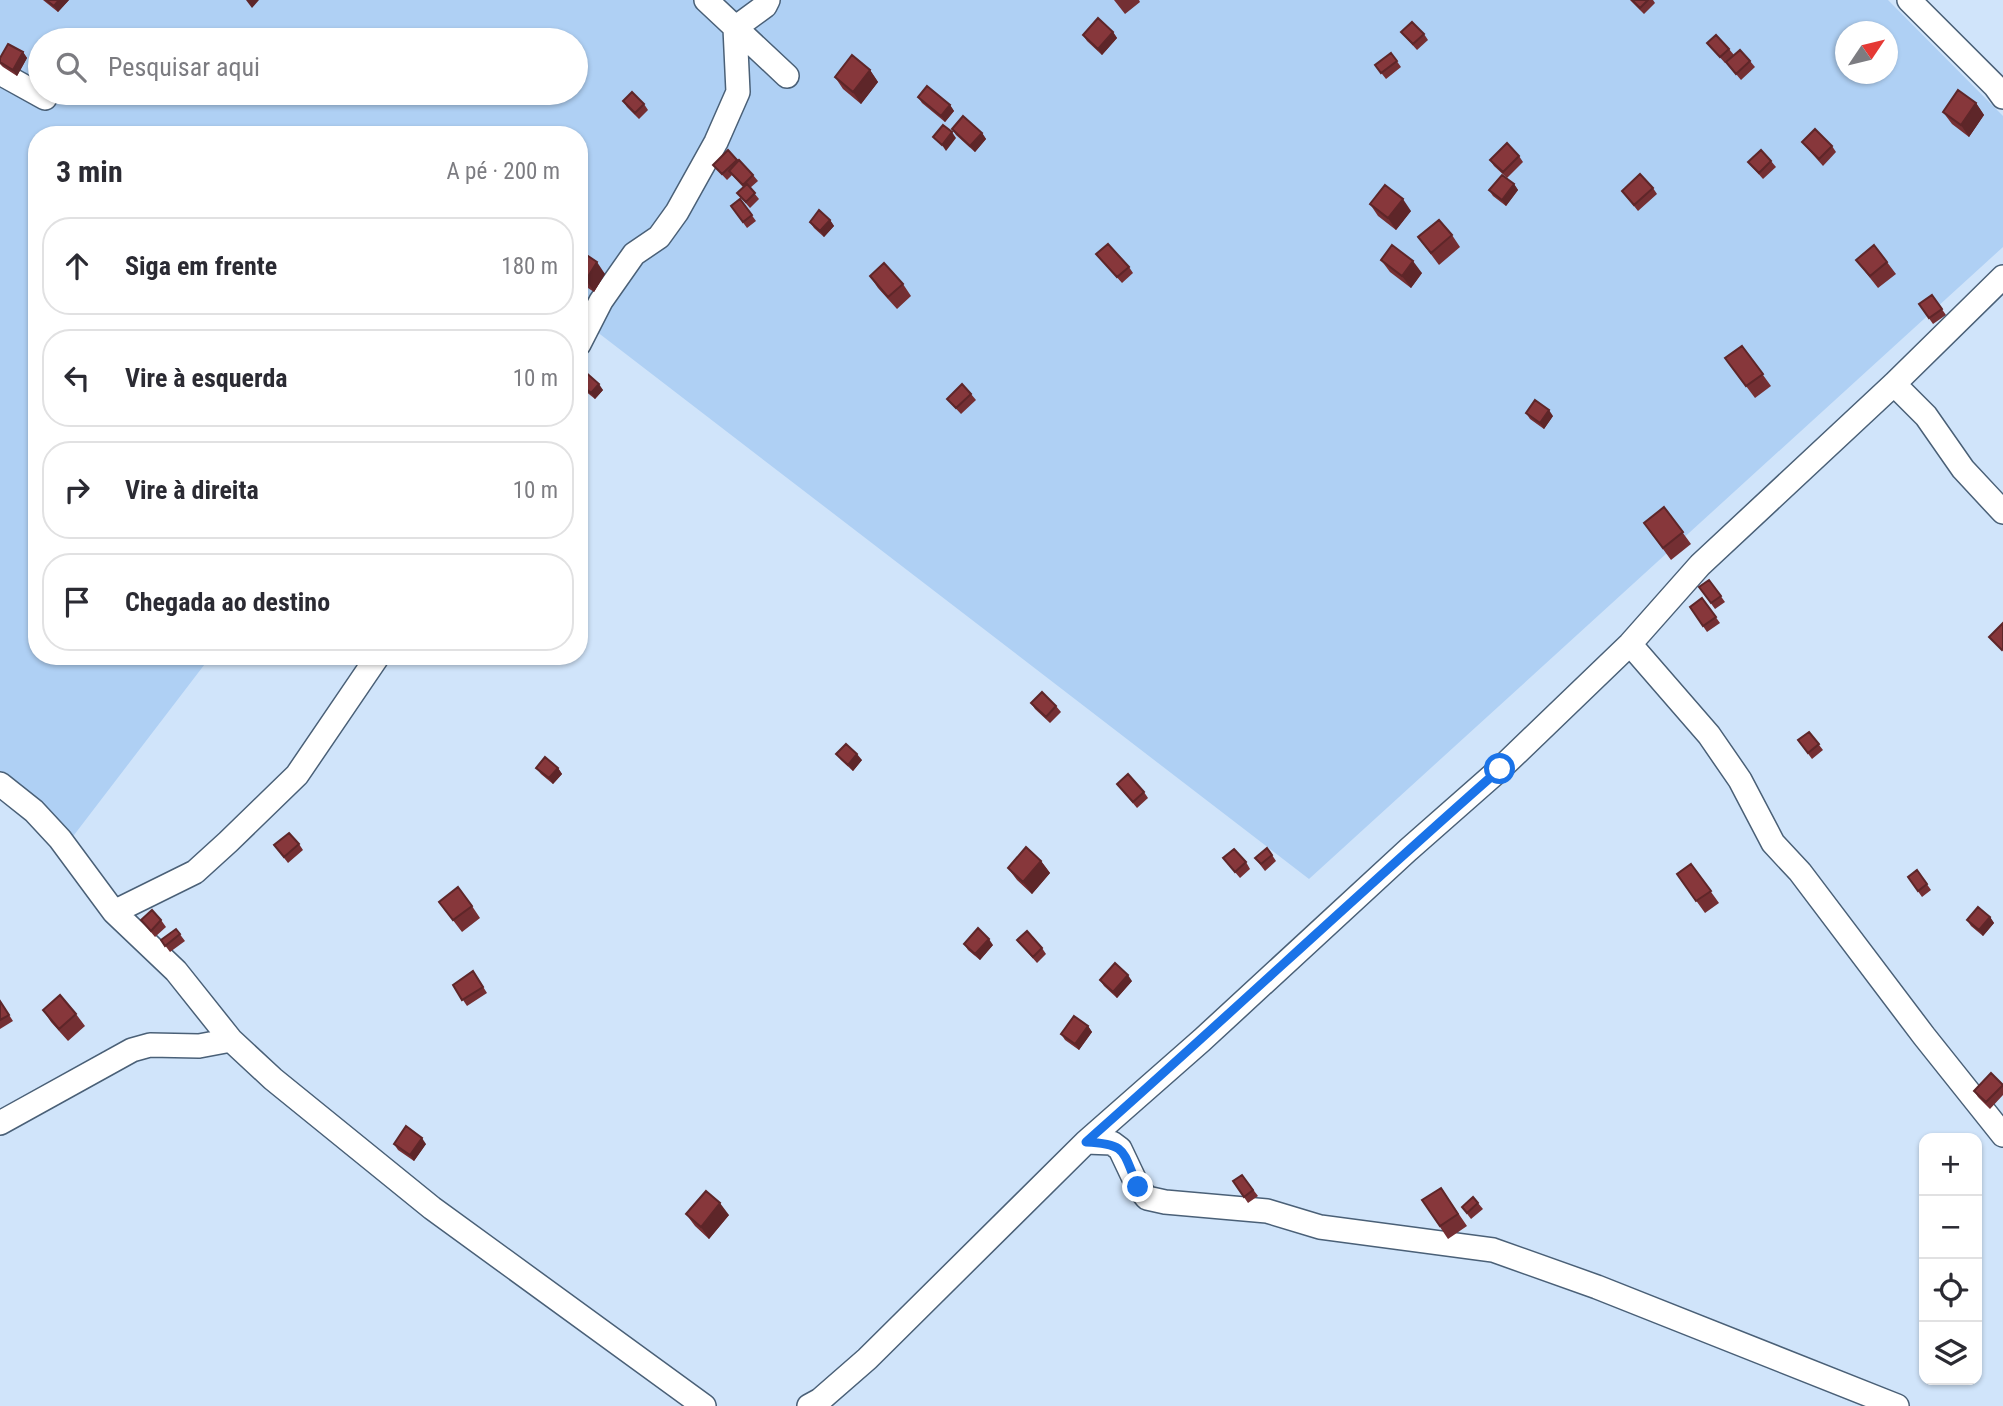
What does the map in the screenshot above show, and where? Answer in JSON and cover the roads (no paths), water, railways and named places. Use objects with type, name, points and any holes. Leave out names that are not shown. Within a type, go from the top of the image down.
[{"type":"street","points":[[706,0],[787,76]]},
{"type":"street","points":[[735,28],[765,6],[768,0]]},
{"type":"street","points":[[1909,0],[2003,97]]},
{"type":"street","points":[[588,326],[601,301],[634,254],[659,237],[677,212],[716,142],[738,92],[735,28]]},
{"type":"street","points":[[0,73],[28,89]]},
{"type":"street","points":[[809,1406],[820,1400],[867,1359],[1086,1142],[1500,769],[1629,644],[1700,565],[1894,384],[2003,277]]},
{"type":"street","points":[[1894,384],[1926,416],[1963,469],[2003,512]]},
{"type":"street","points":[[1629,644],[1709,735],[1740,780],[1773,843],[1800,872],[2003,1135]]},
{"type":"street","points":[[114,912],[195,872],[228,842],[297,775],[372,665]]},
{"type":"street","points":[[0,784],[34,811],[60,839],[114,912],[176,971],[231,1040],[273,1079],[432,1208],[704,1406]]},
{"type":"street","points":[[0,1123],[132,1050],[150,1045],[199,1046],[231,1040]]},
{"type":"street","points":[[1086,1142],[1112,1143],[1120,1149],[1138,1187],[1147,1198],[1267,1212],[1320,1227],[1493,1250],[1597,1287],[1897,1406]]}]
